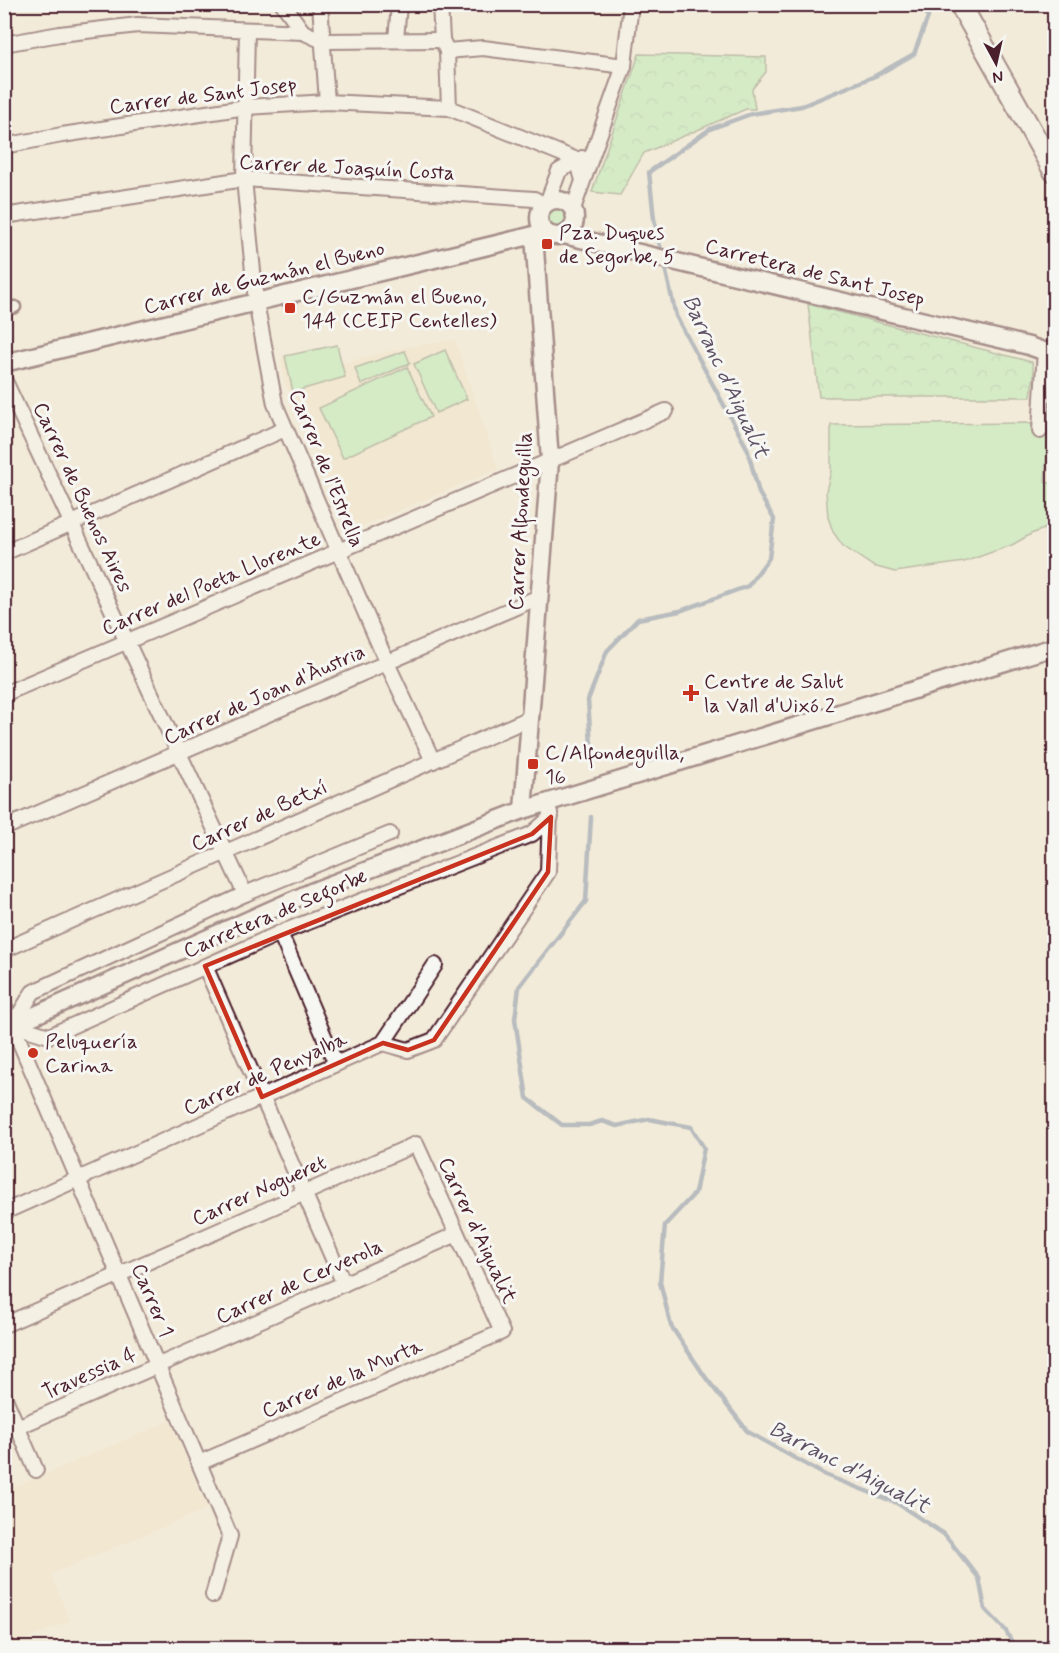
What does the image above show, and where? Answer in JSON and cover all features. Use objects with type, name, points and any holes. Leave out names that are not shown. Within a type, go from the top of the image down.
[{"type":"main road","points":[[961,7],[1054,171]]},
{"type":"street","points":[[284,4],[303,32]]},
{"type":"street","points":[[320,4],[327,102]]},
{"type":"street","points":[[396,40],[399,4]]},
{"type":"street","points":[[440,4],[449,108]]},
{"type":"street","points":[[573,209],[624,66],[632,4]]},
{"type":"street","points":[[4,44],[60,34],[138,25],[303,32],[323,41],[396,40],[483,48],[624,66]]},
{"type":"street","name":"Carrer de l'Estrella","points":[[247,30],[244,179],[256,302],[275,404],[387,663],[433,761]]},
{"type":"street","name":"Carrer de Sant Josep","points":[[4,146],[246,107],[327,102],[449,108],[577,160]]},
{"type":"street","points":[[546,204],[553,201],[564,202],[573,209],[574,224],[568,233],[552,236],[538,232],[540,214],[559,171],[594,151]]},
{"type":"street","points":[[577,160],[583,180]]},
{"type":"street","name":"Carrer de Joaquín Costa","points":[[4,216],[244,179],[534,199],[546,204]]},
{"type":"street","name":"Carrer de Guzmán el Bueno","points":[[4,363],[538,232]]},
{"type":"street","name":"Carrer Alfondeguilla","points":[[523,810],[550,461],[538,232]]},
{"type":"street","name":"Carretera de Sant Josep","points":[[564,235],[1050,353]]},
{"type":"street","points":[[1040,431],[1050,353]]},
{"type":"street","name":"Carrer de Buenos Aires","points":[[4,379],[245,894]]},
{"type":"street","name":"Carrer del Poeta Llorente","points":[[4,694],[666,411]]},
{"type":"street","points":[[4,553],[285,429]]},
{"type":"street","name":"Carrer de Joan d'Àustria","points":[[4,828],[180,754],[539,597]]},
{"type":"street","points":[[435,965],[383,1043],[408,1050],[434,1040],[548,872],[550,810],[1054,647]]},
{"type":"street","name":"Carrer de Betxí","points":[[4,950],[530,718]]},
{"type":"street","name":"Carretera de Segorbe","points":[[9,1027],[311,892],[523,810],[550,810]]},
{"type":"street","name":"Carretera de Segorbe","points":[[9,1027],[49,1036],[280,933],[532,834],[550,810]]},
{"type":"street","name":"Carretera de Segorbe","points":[[9,1027],[33,992],[245,894],[390,834]]},
{"type":"street","points":[[280,933],[336,1064]]},
{"type":"street","points":[[205,966],[344,1284]]},
{"type":"street","name":"Carrer 1","points":[[4,1005],[9,1027],[79,1179],[230,1536],[213,1595]]},
{"type":"street","name":"Carrer de Penyalba","points":[[4,1212],[383,1043]]},
{"type":"street","name":"Carrer Nogueret","points":[[4,1325],[416,1144]]},
{"type":"street","name":"Carrer d'Aigualit","points":[[416,1144],[502,1332]]},
{"type":"street","name":"Carrer de Cerverola","points":[[158,1366],[457,1234]]},
{"type":"street","name":"Carrer de la Murta","points":[[199,1462],[502,1332]]},
{"type":"street","name":"Travessia 4","points":[[4,1433],[158,1366]]},
{"type":"street","points":[[4,1396],[36,1470]]},
{"type":"highlighted area","points":[[551,817],[548,872],[434,1040],[408,1050],[383,1043],[262,1097],[205,966],[532,834]]},
{"type":"shaded area","points":[[455,340],[498,469],[352,530],[284,381],[281,358],[337,345],[342,363],[406,347]]},
{"type":"shaded area","points":[[170,1421],[207,1509],[51,1574],[70,1621],[5,1648],[5,1491]]},
{"type":"green space","points":[[639,54],[766,57],[766,72],[752,89],[755,109],[746,109],[644,153],[620,195],[592,192]]},
{"type":"green space","points":[[554,209],[562,209],[568,215],[568,223],[562,229],[554,229],[548,223],[548,215]]},
{"type":"green space","points":[[808,304],[1032,362],[1034,374],[1031,397],[819,397]]},
{"type":"green space","points":[[337,345],[345,377],[293,392],[285,356]]},
{"type":"green space","points":[[445,350],[467,399],[436,413],[414,364]]},
{"type":"green space","points":[[405,351],[410,363],[361,385],[355,368]]},
{"type":"green space","points":[[407,367],[431,417],[343,458],[319,408]]},
{"type":"green space","points":[[1029,423],[1048,433],[1045,482],[1054,484],[1054,524],[1049,527],[1012,545],[964,562],[895,572],[873,566],[843,546],[833,532],[828,517],[826,491],[831,471],[831,425]]},
{"type":"waterway","name":"Barranc d'Aigualit","points":[[662,255],[654,219],[649,172],[710,129],[751,114],[802,106],[875,76],[914,54],[928,17],[924,4]]},
{"type":"waterway","name":"Barranc d'Aigualit","points":[[592,760],[588,700],[607,651],[638,619],[680,611],[748,586],[769,558],[774,519],[759,493],[747,448],[676,316],[664,263]]},
{"type":"waterway","name":"Barranc d'Aigualit","points":[[591,817],[586,901],[519,987],[515,1019],[527,1098],[562,1125],[589,1125],[602,1121],[617,1126],[649,1119],[691,1127],[704,1148],[695,1193],[665,1225],[660,1282],[671,1326],[706,1378],[748,1432],[825,1475],[897,1503],[944,1534],[979,1578],[985,1609],[1006,1631],[1015,1648]]},
{"type":"place","name":"Pza. Duques de Segorbe, 5","points":[[547,244]]},
{"type":"place","name":"C/Guzmán el Bueno, 144 (CEIP Centelles)","points":[[290,308]]},
{"type":"place","name":"Centre de Salut la Vall d'Uixó 2","points":[[691,693]]},
{"type":"place","name":"C/Alfondeguilla, 16","points":[[533,764]]},
{"type":"place","name":"Peluquería Carina","points":[[33,1053]]}]
